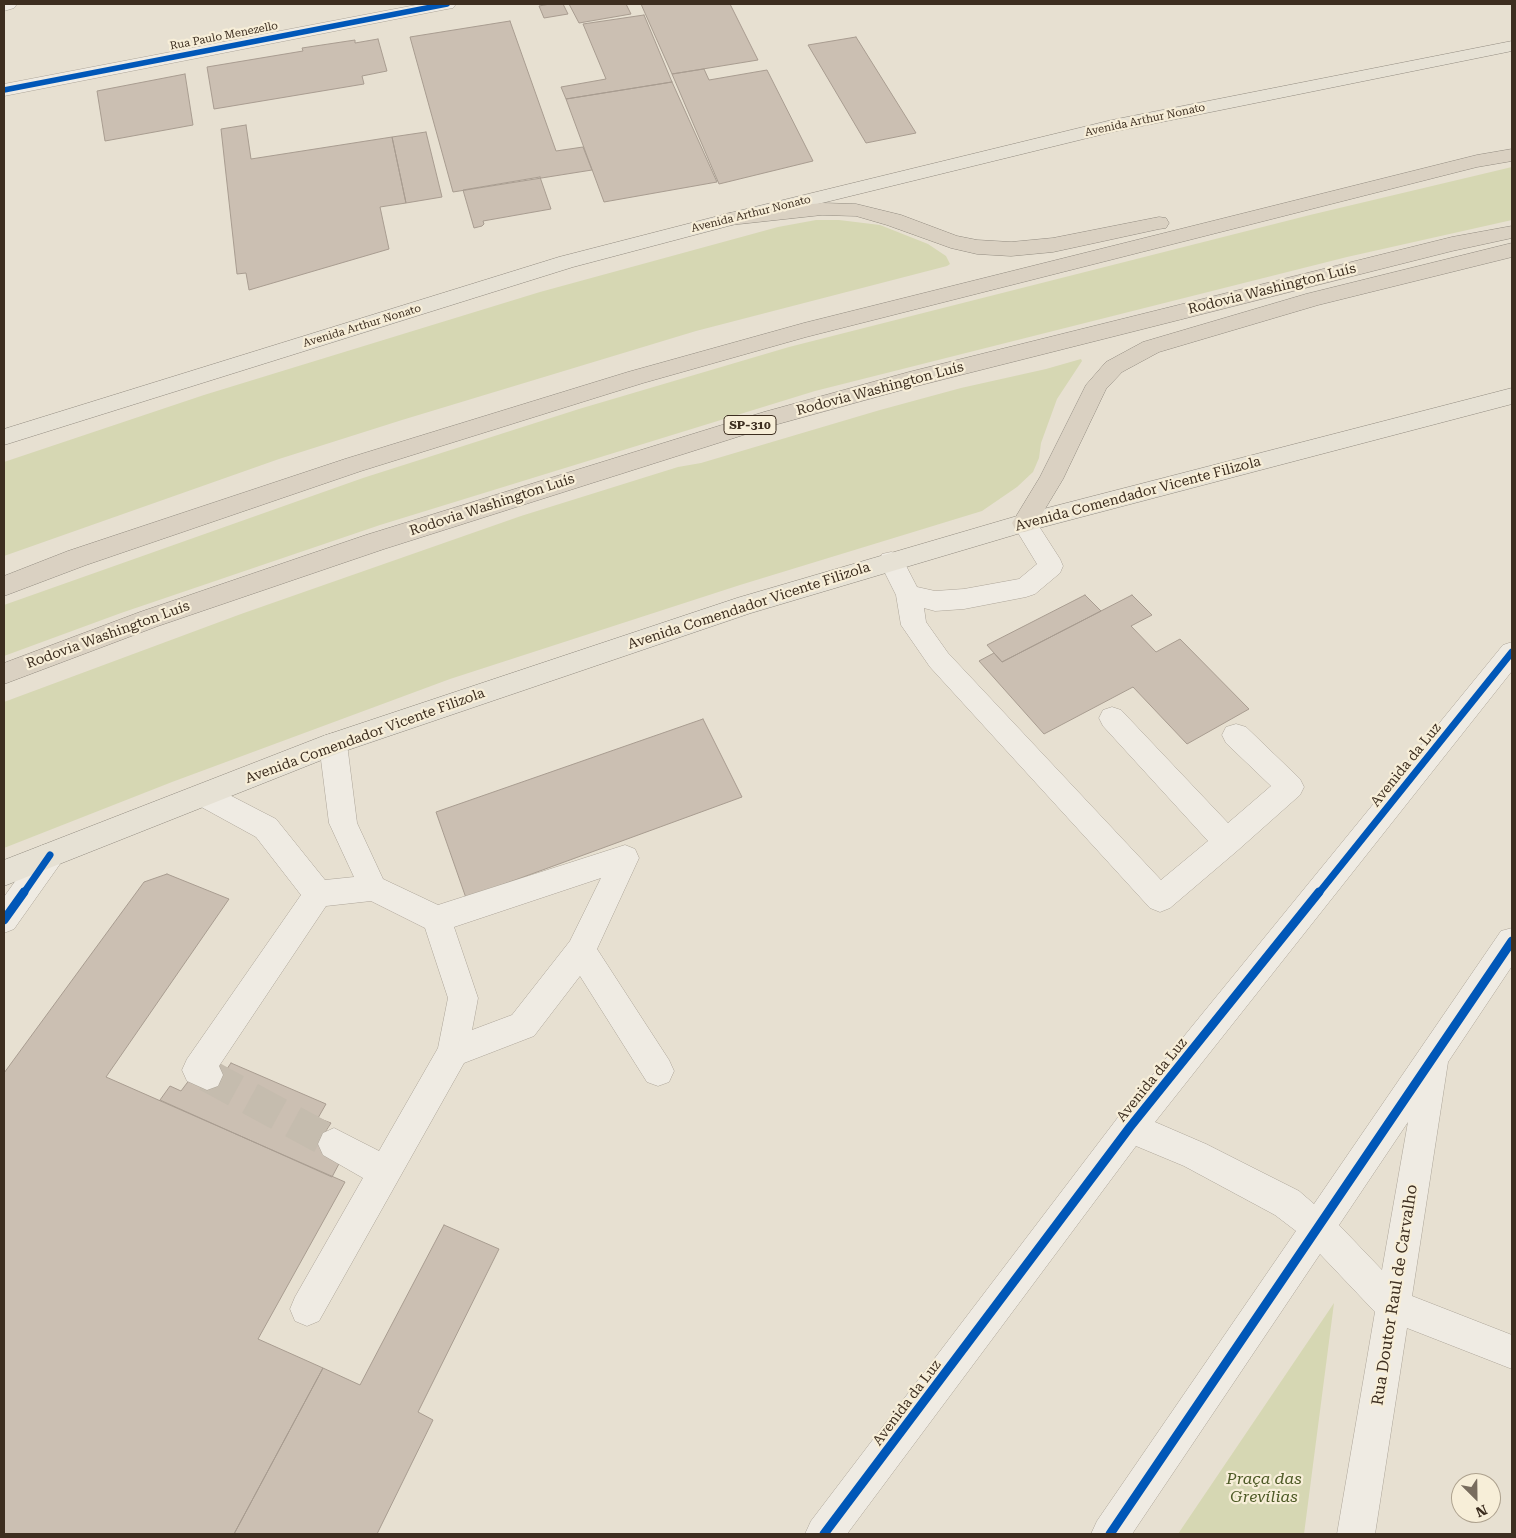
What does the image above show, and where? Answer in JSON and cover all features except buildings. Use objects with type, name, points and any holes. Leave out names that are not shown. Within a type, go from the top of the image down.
[{"type":"highway","points":[[730,219],[822,209],[856,210],[894,220],[977,247],[1011,249],[1052,245],[1512,155]]},
{"type":"highway","points":[[4,586],[77,558],[353,465],[636,377],[804,330],[1477,161]]},
{"type":"highway","name":"Rodovia Washington Luís","points":[[4,674],[149,619],[376,542],[772,418],[909,380],[1452,244],[1512,232]]},
{"type":"highway","points":[[1024,523],[1051,479],[1097,385],[1114,367],[1151,347],[1314,299],[1512,250]]},
{"type":"main road","name":"Avenida Arthur Nonato","points":[[4,438],[566,262],[730,219],[1112,126],[1512,46]]},
{"type":"main road","name":"Avenida Comendador Vicente Filizola","points":[[4,873],[333,744],[746,605],[1024,523],[1512,396]]},
{"type":"street","points":[[4,6],[8,4]]},
{"type":"street","name":"Rua Paulo Menezello","points":[[4,90],[377,11],[447,4]]},
{"type":"street","points":[[909,594],[935,601],[964,599],[1026,587],[1051,566],[1024,523]]},
{"type":"street","points":[[891,561],[909,594],[914,625],[939,660],[1160,899],[1290,787],[1236,735]]},
{"type":"street","name":"Avenida da Luz","points":[[824,1534],[1130,1127],[1512,652]]},
{"type":"street","points":[[1112,718],[1227,842]]},
{"type":"street","points":[[333,744],[343,822],[373,888]]},
{"type":"street","points":[[204,795],[266,828],[318,894]]},
{"type":"street","points":[[4,920],[50,855]]},
{"type":"street","points":[[207,1075],[198,1070],[318,894],[373,888],[437,919],[624,858],[581,951],[523,1026],[453,1052]]},
{"type":"street","points":[[307,1309],[453,1052],[463,998],[437,919]]},
{"type":"street","points":[[1110,1534],[1512,941]]},
{"type":"street","points":[[581,951],[658,1071]]},
{"type":"street","name":"Rua Doutor Raul de Carvalho","points":[[1356,1534],[1392,1305],[1435,1055]]},
{"type":"street","points":[[1130,1127],[1195,1155],[1287,1203],[1318,1228],[1392,1305],[1512,1352]]},
{"type":"street","points":[[334,1144],[385,1172]]},
{"type":"green space","points":[[1512,167],[1512,220],[1347,257],[815,391],[380,525],[121,613],[4,656],[4,605],[363,478],[579,409],[789,347],[1310,215]]},
{"type":"green space","points":[[816,220],[839,220],[880,225],[928,244],[946,256],[950,264],[696,331],[402,420],[279,459],[4,556],[4,462],[204,395],[540,292],[778,227]]},
{"type":"green space","points":[[1081,359],[1082,361],[1057,399],[1033,472],[1017,487],[982,511],[740,585],[450,679],[172,782],[4,848],[4,702],[241,614],[521,516],[678,467],[701,463],[880,410]]},
{"type":"green space","name":"Praça das Grevílias","points":[[1334,1303],[1304,1534],[1178,1534]]},
{"type":"tunnel","points":[[207,1075],[334,1144]]},
{"type":"cycle path","points":[[4,90],[447,4]]},
{"type":"cycle path","points":[[824,1534],[1130,1127],[1512,652]]},
{"type":"cycle path","points":[[4,920],[50,855]]},
{"type":"cycle path","points":[[1110,1534],[1512,941]]}]
